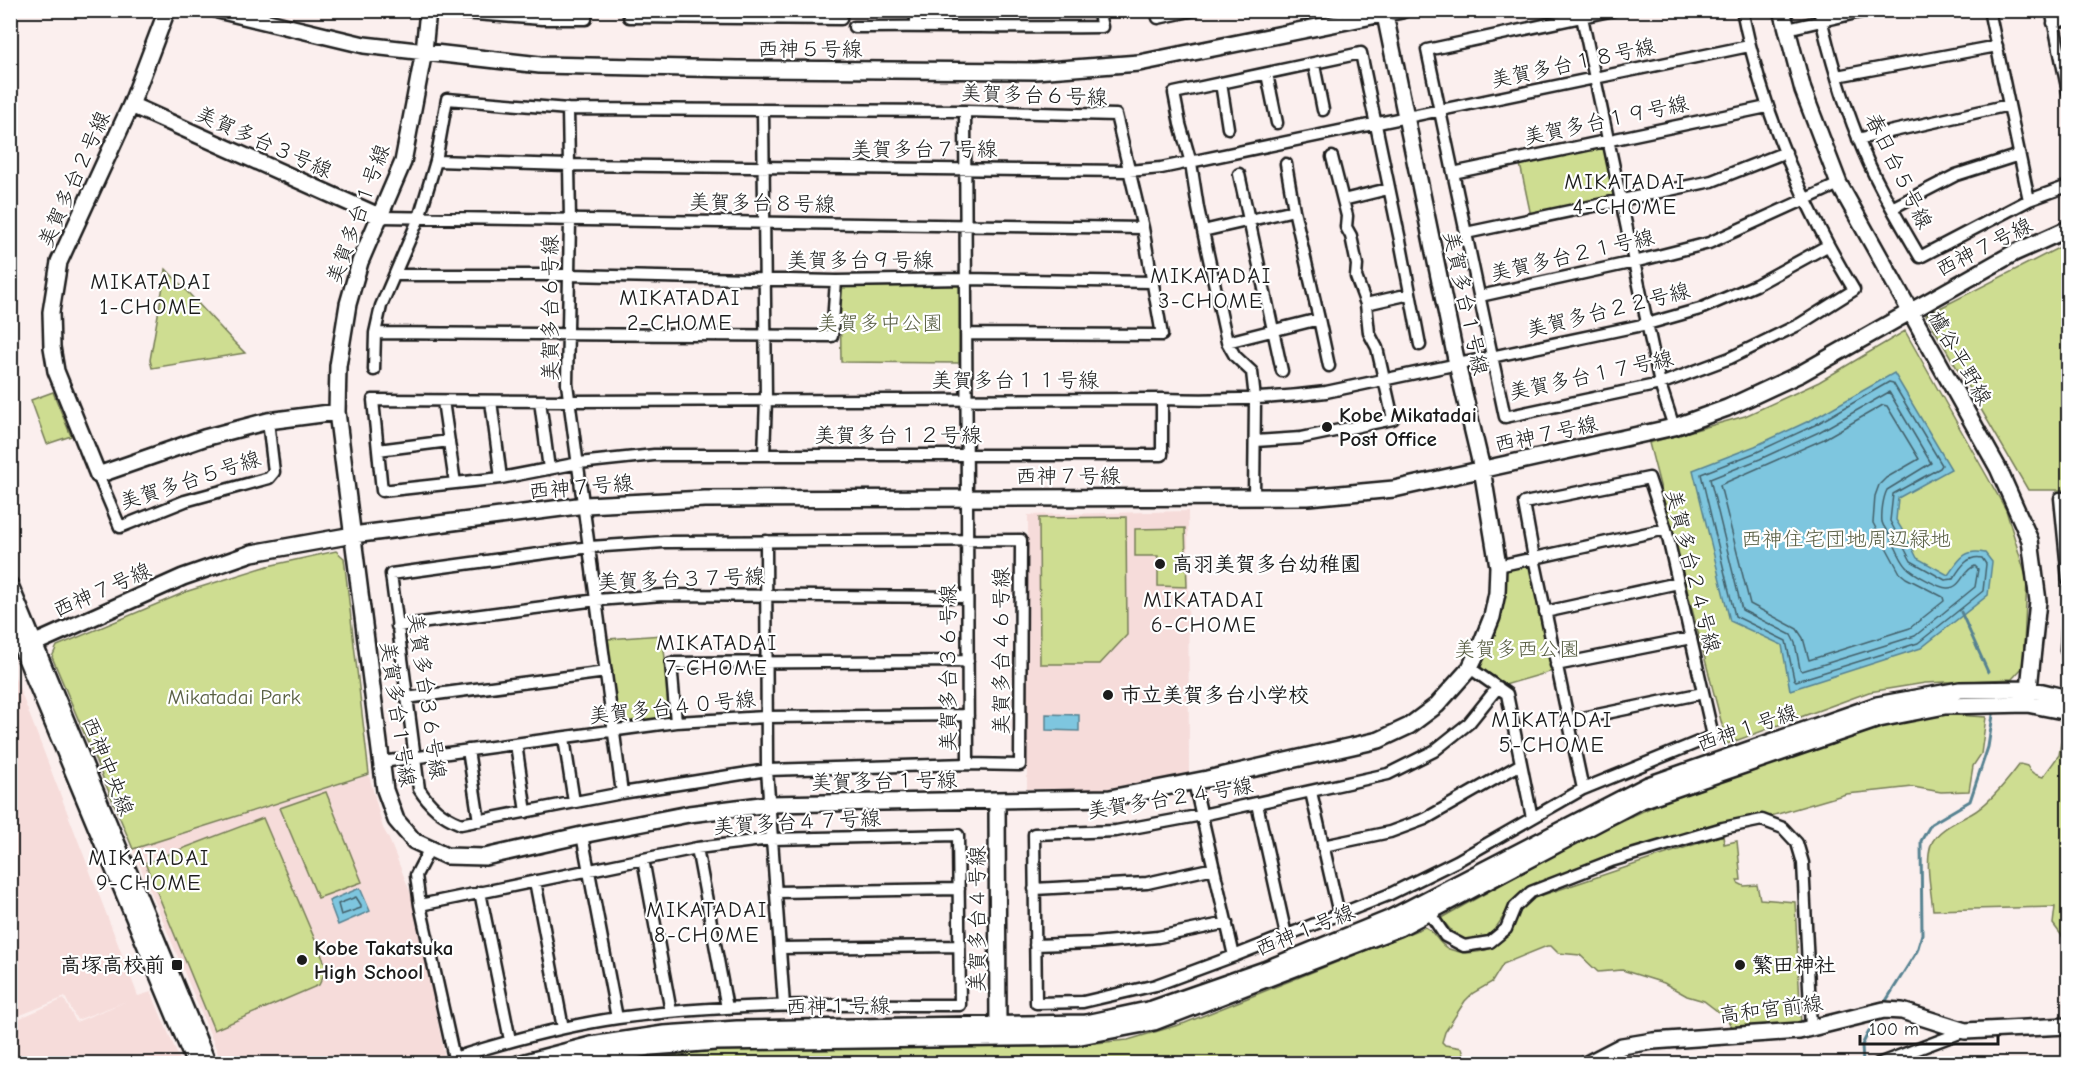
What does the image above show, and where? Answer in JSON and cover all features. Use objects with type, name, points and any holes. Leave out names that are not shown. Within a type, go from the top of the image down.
[{"type":"street","name":"美賀多台２号線","points":[[98,476],[56,371],[52,347],[51,312],[59,262],[131,105],[167,10]]},
{"type":"street","name":"西神５号線","points":[[218,10],[364,45],[540,65],[1035,71],[1139,63],[1402,10]]},
{"type":"street","name":"美賀多台１号線","points":[[428,10],[424,51],[403,162],[360,262],[348,304],[338,366],[337,412],[385,790],[396,820],[414,841],[446,856],[485,857],[689,814],[768,804],[1110,798],[1194,782],[1379,740],[1409,726],[1437,705],[1470,668],[1492,617],[1497,593],[1498,566],[1482,469],[1457,364],[1385,12]]},
{"type":"street","points":[[462,10],[462,13],[542,15],[586,20],[586,10]]},
{"type":"street","points":[[629,10],[629,17],[842,19],[842,10]]},
{"type":"street","points":[[916,10],[916,26]]},
{"type":"street","points":[[854,27],[916,26],[1002,29],[1102,27],[1098,10]]},
{"type":"street","points":[[1156,10],[1158,18],[1195,10]]},
{"type":"street","name":"美賀多台１７号線","points":[[1614,10],[1427,50],[1505,417],[1660,384],[1750,349],[1800,324],[1854,290],[1827,246],[1767,107],[1749,46],[1742,10]]},
{"type":"street","name":"櫨谷平野線","points":[[1782,10],[1803,90],[1839,184],[1998,468],[2030,540],[2038,601],[2028,697]]},
{"type":"street","points":[[1787,29],[1820,16],[1869,10]]},
{"type":"street","points":[[1989,10],[2029,200]]},
{"type":"street","points":[[2051,10],[2066,71],[2068,92]]},
{"type":"street","name":"春日台５号線","points":[[1820,16],[1858,139],[1892,208],[1920,257],[2029,200],[2068,186]]},
{"type":"street","points":[[1582,17],[1660,384],[1674,428]]},
{"type":"street","points":[[2054,23],[2068,20]]},
{"type":"street","name":"美賀多台１８号線","points":[[1406,118],[1749,46]]},
{"type":"street","points":[[1837,76],[1996,46]]},
{"type":"street","points":[[1254,497],[1255,399],[1252,372],[1235,356],[1227,342],[1191,163],[1174,93],[1314,65],[1361,53],[1420,345]]},
{"type":"street","points":[[1314,65],[1323,110]]},
{"type":"street","points":[[1267,74],[1277,123]]},
{"type":"street","points":[[1221,83],[1228,128]]},
{"type":"street","name":"美賀多台６号線","points":[[374,370],[375,333],[381,306],[419,218],[436,161],[447,99],[568,109],[763,112],[965,111],[1116,115],[1143,228],[1162,335],[966,334]]},
{"type":"street","name":"美賀多台３号線","points":[[131,105],[381,217]]},
{"type":"street","points":[[1858,139],[2009,105]]},
{"type":"street","name":"美賀多台１９号線","points":[[1454,173],[1767,107]]},
{"type":"street","name":"美賀多台６号線","points":[[568,109],[570,220],[567,384],[622,793]]},
{"type":"street","name":"美賀多台３６号線","points":[[965,111],[966,168],[968,764],[766,770],[622,793],[460,824],[447,818],[429,804],[419,789],[391,574],[590,547],[664,542],[967,540]]},
{"type":"street","points":[[763,112],[766,399],[764,455]]},
{"type":"street","name":"美賀多台７号線","points":[[436,161],[569,165],[1129,171],[1191,163],[1406,118]]},
{"type":"street","points":[[1466,233],[1622,202],[1712,181],[1786,152]]},
{"type":"street","points":[[1892,208],[1956,174],[2019,155]]},
{"type":"street","points":[[1255,441],[1301,438],[1393,419],[1377,348],[1369,333],[1366,304],[1356,277],[1357,266],[1351,236],[1346,227],[1347,216],[1332,157]]},
{"type":"street","points":[[1286,164],[1329,366]]},
{"type":"street","points":[[1239,174],[1282,371]]},
{"type":"street","name":"美賀多台２１号線","points":[[1480,296],[1710,243],[1839,184]]},
{"type":"street","points":[[1343,200],[1388,189]]},
{"type":"street","points":[[1203,231],[1294,210]]},
{"type":"street","name":"美賀多台８号線","points":[[381,217],[1143,228]]},
{"type":"street","name":"西神７号線","points":[[28,646],[183,577],[252,553],[353,535],[585,505],[705,499],[1308,497],[1394,489],[1674,428],[1727,408],[1800,374],[2014,253],[2068,229]]},
{"type":"street","name":"美賀多台２２号線","points":[[1457,364],[1647,324],[1700,309],[1756,285],[1827,246]]},
{"type":"street","name":"美賀多台９号線","points":[[395,275],[569,275],[836,281],[966,279],[1152,282]]},
{"type":"street","points":[[375,333],[832,336],[836,281]]},
{"type":"street","points":[[1366,304],[1410,294]]},
{"type":"street","points":[[1227,342],[1319,319]]},
{"type":"street","name":"美賀多台１１号線","points":[[378,450],[373,400],[570,402],[766,399],[1255,399],[1326,392],[1457,364]]},
{"type":"street","name":"美賀多台１２号線","points":[[378,450],[382,491],[501,478],[579,463],[654,455],[1162,455],[1162,399]]},
{"type":"street","points":[[443,401],[455,483]]},
{"type":"street","points":[[491,401],[501,478]]},
{"type":"street","points":[[540,401],[549,469]]},
{"type":"street","points":[[98,476],[204,438],[268,421],[337,412]]},
{"type":"street","name":"美賀多台５号線","points":[[98,476],[120,527],[185,501],[269,478],[274,472],[268,421]]},
{"type":"street","points":[[378,450],[449,441]]},
{"type":"street","name":"美賀多台２４号線","points":[[1498,687],[1469,723],[1434,751],[1388,774],[1257,804],[1116,831],[1034,834],[1036,1003],[1083,1002],[1156,985],[1234,956],[1388,895],[1457,861],[1583,789],[1713,736],[1666,529],[1649,478],[1524,503],[1533,558],[1583,789]]},
{"type":"street","points":[[2068,498],[2060,498],[2067,546],[2068,580]]},
{"type":"street","points":[[1498,566],[1666,529]]},
{"type":"street","name":"美賀多台４６号線","points":[[967,540],[1021,540],[1020,765],[968,764]]},
{"type":"street","points":[[766,542],[766,770],[784,1005]]},
{"type":"street","points":[[1545,612],[1678,583]]},
{"type":"street","name":"西神中央線","points":[[10,585],[28,646],[195,1064]]},
{"type":"street","name":"美賀多台３７号線","points":[[398,626],[597,600],[663,595],[967,597]]},
{"type":"street","points":[[2068,618],[2066,650],[2068,651]]},
{"type":"street","name":"西神中央線","points":[[10,620],[28,646],[208,1064]]},
{"type":"street","points":[[1556,665],[1691,638]]},
{"type":"street","points":[[676,722],[671,663],[968,661]]},
{"type":"street","points":[[1470,668],[1507,694],[1532,818]]},
{"type":"street","points":[[406,698],[606,672]]},
{"type":"street","name":"西神１号線","points":[[566,1064],[600,1060],[651,1047],[716,1042],[998,1030],[1086,1023],[1152,1009],[1264,970],[1389,919],[1648,785],[1877,705],[1960,690],[2028,697],[2068,698]]},
{"type":"street","points":[[1568,721],[1703,693]]},
{"type":"street","name":"西神１号線","points":[[518,1064],[591,1045],[664,1034],[737,1029],[998,1030],[1076,1036],[1154,1022],[1389,932],[1639,801],[1879,719],[1946,706],[2028,697],[2068,712]]},
{"type":"street","name":"美賀多台４０号線","points":[[382,762],[676,722],[766,717],[968,715]]},
{"type":"street","points":[[564,738],[574,802]]},
{"type":"street","points":[[516,744],[526,812]]},
{"type":"street","points":[[468,750],[479,821]]},
{"type":"street","points":[[1323,846],[1390,832],[1425,819],[1521,764]]},
{"type":"street","points":[[1194,782],[1234,956]]},
{"type":"street","points":[[1311,792],[1339,914]]},
{"type":"street","name":"美賀多台４号線","points":[[997,801],[998,1030]]},
{"type":"street","points":[[1257,804],[1287,935]]},
{"type":"street","points":[[1429,912],[1445,936],[1464,946],[1490,942],[1506,929],[1515,907],[1531,892],[1611,861],[1723,828],[1762,820],[1783,828],[1797,843],[1803,863],[1811,1028]]},
{"type":"street","points":[[582,835],[617,1018]]},
{"type":"street","name":"美賀多台４７号線","points":[[958,835],[960,1005],[784,1005],[670,1012],[617,1018],[563,1028],[510,1040],[454,1058],[420,905],[697,848],[771,839],[958,835]]},
{"type":"street","points":[[420,905],[416,875],[430,848]]},
{"type":"street","points":[[697,848],[727,1008]]},
{"type":"street","points":[[643,859],[670,1012]]},
{"type":"street","points":[[1034,890],[1147,884],[1214,868]]},
{"type":"street","points":[[535,881],[563,1028]]},
{"type":"street","points":[[776,892],[959,889]]},
{"type":"street","points":[[480,892],[510,1040]]},
{"type":"street","points":[[1035,945],[1094,943],[1158,937],[1227,923]]},
{"type":"street","points":[[781,948],[959,946]]},
{"type":"street","name":"高和宮前線","points":[[1587,1064],[1622,1046],[1632,1044],[1799,1031],[1879,1011],[1902,1011],[1965,1031],[2068,1026]]},
{"type":"street","points":[[1878,1064],[1965,1031]]},
{"type":"shaded area","name":"市立美賀多台小学校","points":[[1188,511],[1189,774],[1105,789],[1027,789],[1028,515]]},
{"type":"shaded area","points":[[10,664],[138,996],[151,992],[181,1063],[11,1063],[11,1022],[64,999],[76,1022],[127,1001],[77,1020],[65,997],[11,1019]]},
{"type":"shaded area","name":"Kobe Takatsuka High School","points":[[369,775],[383,828],[415,904],[446,1063],[222,1063],[133,849]]},
{"type":"green space","points":[[1602,146],[1606,149],[1616,192],[1612,198],[1531,216],[1520,164]]},
{"type":"green space","points":[[2068,243],[2068,490],[2028,490],[1926,315]]},
{"type":"green space","points":[[166,269],[245,353],[152,368],[150,360]]},
{"type":"green space","name":"美賀多中公園","points":[[840,284],[960,284],[959,363],[841,362]]},
{"type":"green space","name":"西神住宅団地周辺緑地","points":[[1905,331],[2006,510],[2027,580],[2023,667],[2012,679],[1925,683],[1869,692],[1727,744],[1649,443],[1745,416],[1819,382]]},
{"type":"green space","points":[[53,392],[71,436],[47,444],[31,400]]},
{"type":"green space","points":[[1126,517],[1127,635],[1100,664],[1040,664],[1039,518]]},
{"type":"green space","points":[[1185,528],[1187,587],[1158,586],[1158,556],[1135,556],[1135,529]]},
{"type":"green space","name":"Mikatadai Park","points":[[336,551],[344,558],[369,774],[133,849],[52,657],[57,646],[188,591],[268,566]]},
{"type":"green space","name":"美賀多西公園","points":[[1528,564],[1531,566],[1553,671],[1505,685],[1478,667],[1503,569]]},
{"type":"green space","points":[[662,635],[672,712],[668,718],[622,724],[618,722],[608,639]]},
{"type":"green space","points":[[1940,714],[1986,717],[1981,754],[1973,766],[1969,791],[1941,792],[1913,787],[1846,794],[1771,816],[1758,815],[1670,841],[1526,892],[1512,903],[1496,927],[1483,938],[1463,939],[1441,918],[1585,838],[1680,794],[1864,731]]},
{"type":"green space","points":[[2068,738],[2068,944],[2053,924],[2055,907],[1933,910],[1928,860],[1934,840],[1948,826],[1984,805],[2020,764],[2043,777],[2059,755],[2061,743]]},
{"type":"green space","points":[[326,792],[362,882],[318,898],[280,808]]},
{"type":"green space","points":[[263,818],[327,968],[319,985],[214,1030],[145,863]]},
{"type":"green space","points":[[1723,835],[1724,844],[1737,841],[1741,880],[1737,880],[1738,883],[1744,886],[1757,885],[1760,899],[1795,902],[1801,1024],[1733,1028],[1725,1017],[1704,1001],[1687,996],[1664,983],[1622,970],[1598,972],[1580,955],[1558,953],[1551,946],[1547,946],[1503,964],[1492,982],[1473,993],[1465,1001],[1445,1032],[1442,1042],[1445,1045],[1462,1048],[1467,1063],[616,1064],[708,1051],[1062,1046],[1128,1040],[1185,1023],[1425,927],[1449,949],[1468,953],[1488,949],[1503,939],[1523,907],[1534,898]]},
{"type":"water","points":[[1894,373],[1951,469],[1898,498],[1896,520],[1917,558],[1948,575],[1963,556],[1972,552],[1985,553],[1992,562],[1988,595],[1921,648],[1790,690],[1782,645],[1730,621],[1693,470],[1755,446],[1813,419]]},
{"type":"water","points":[[1046,714],[1079,715],[1079,731],[1046,730]]},
{"type":"water","points":[[360,888],[370,911],[338,925],[329,901]]},
{"type":"waterway","points":[[1961,612],[1988,672]]},
{"type":"waterway","points":[[1884,1004],[1917,951],[1922,934],[1921,841],[1931,824],[1970,801],[1988,747],[1993,715]]},
{"type":"waterway","points":[[1863,1064],[1862,1045],[1876,1018]]},
{"type":"place","name":"Kobe Mikatadai Post Office","points":[[1327,427]]},
{"type":"place","name":"高羽美賀多台幼稚園","points":[[1160,564]]},
{"type":"place","name":"市立美賀多台小学校","points":[[1108,695]]},
{"type":"place","name":"Kobe Takatsuka High School","points":[[302,960]]},
{"type":"place","name":"高塚高校前","points":[[177,965]]},
{"type":"place","name":"繁田神社","points":[[1740,965]]},
{"type":"district","name":"MIKATADAI 4-CHOME","points":[[1625,194]]},
{"type":"district","name":"MIKATADAI 3-CHOME","points":[[1211,288]]},
{"type":"district","name":"MIKATADAI 1-CHOME","points":[[151,294]]},
{"type":"district","name":"MIKATADAI 2-CHOME","points":[[680,310]]},
{"type":"district","name":"MIKATADAI 6-CHOME","points":[[1204,612]]},
{"type":"district","name":"MIKATADAI 7-CHOME","points":[[717,654]]},
{"type":"district","name":"MIKATADAI 5-CHOME","points":[[1552,732]]},
{"type":"district","name":"MIKATADAI 9-CHOME","points":[[149,870]]},
{"type":"district","name":"MIKATADAI 8-CHOME","points":[[707,922]]}]
